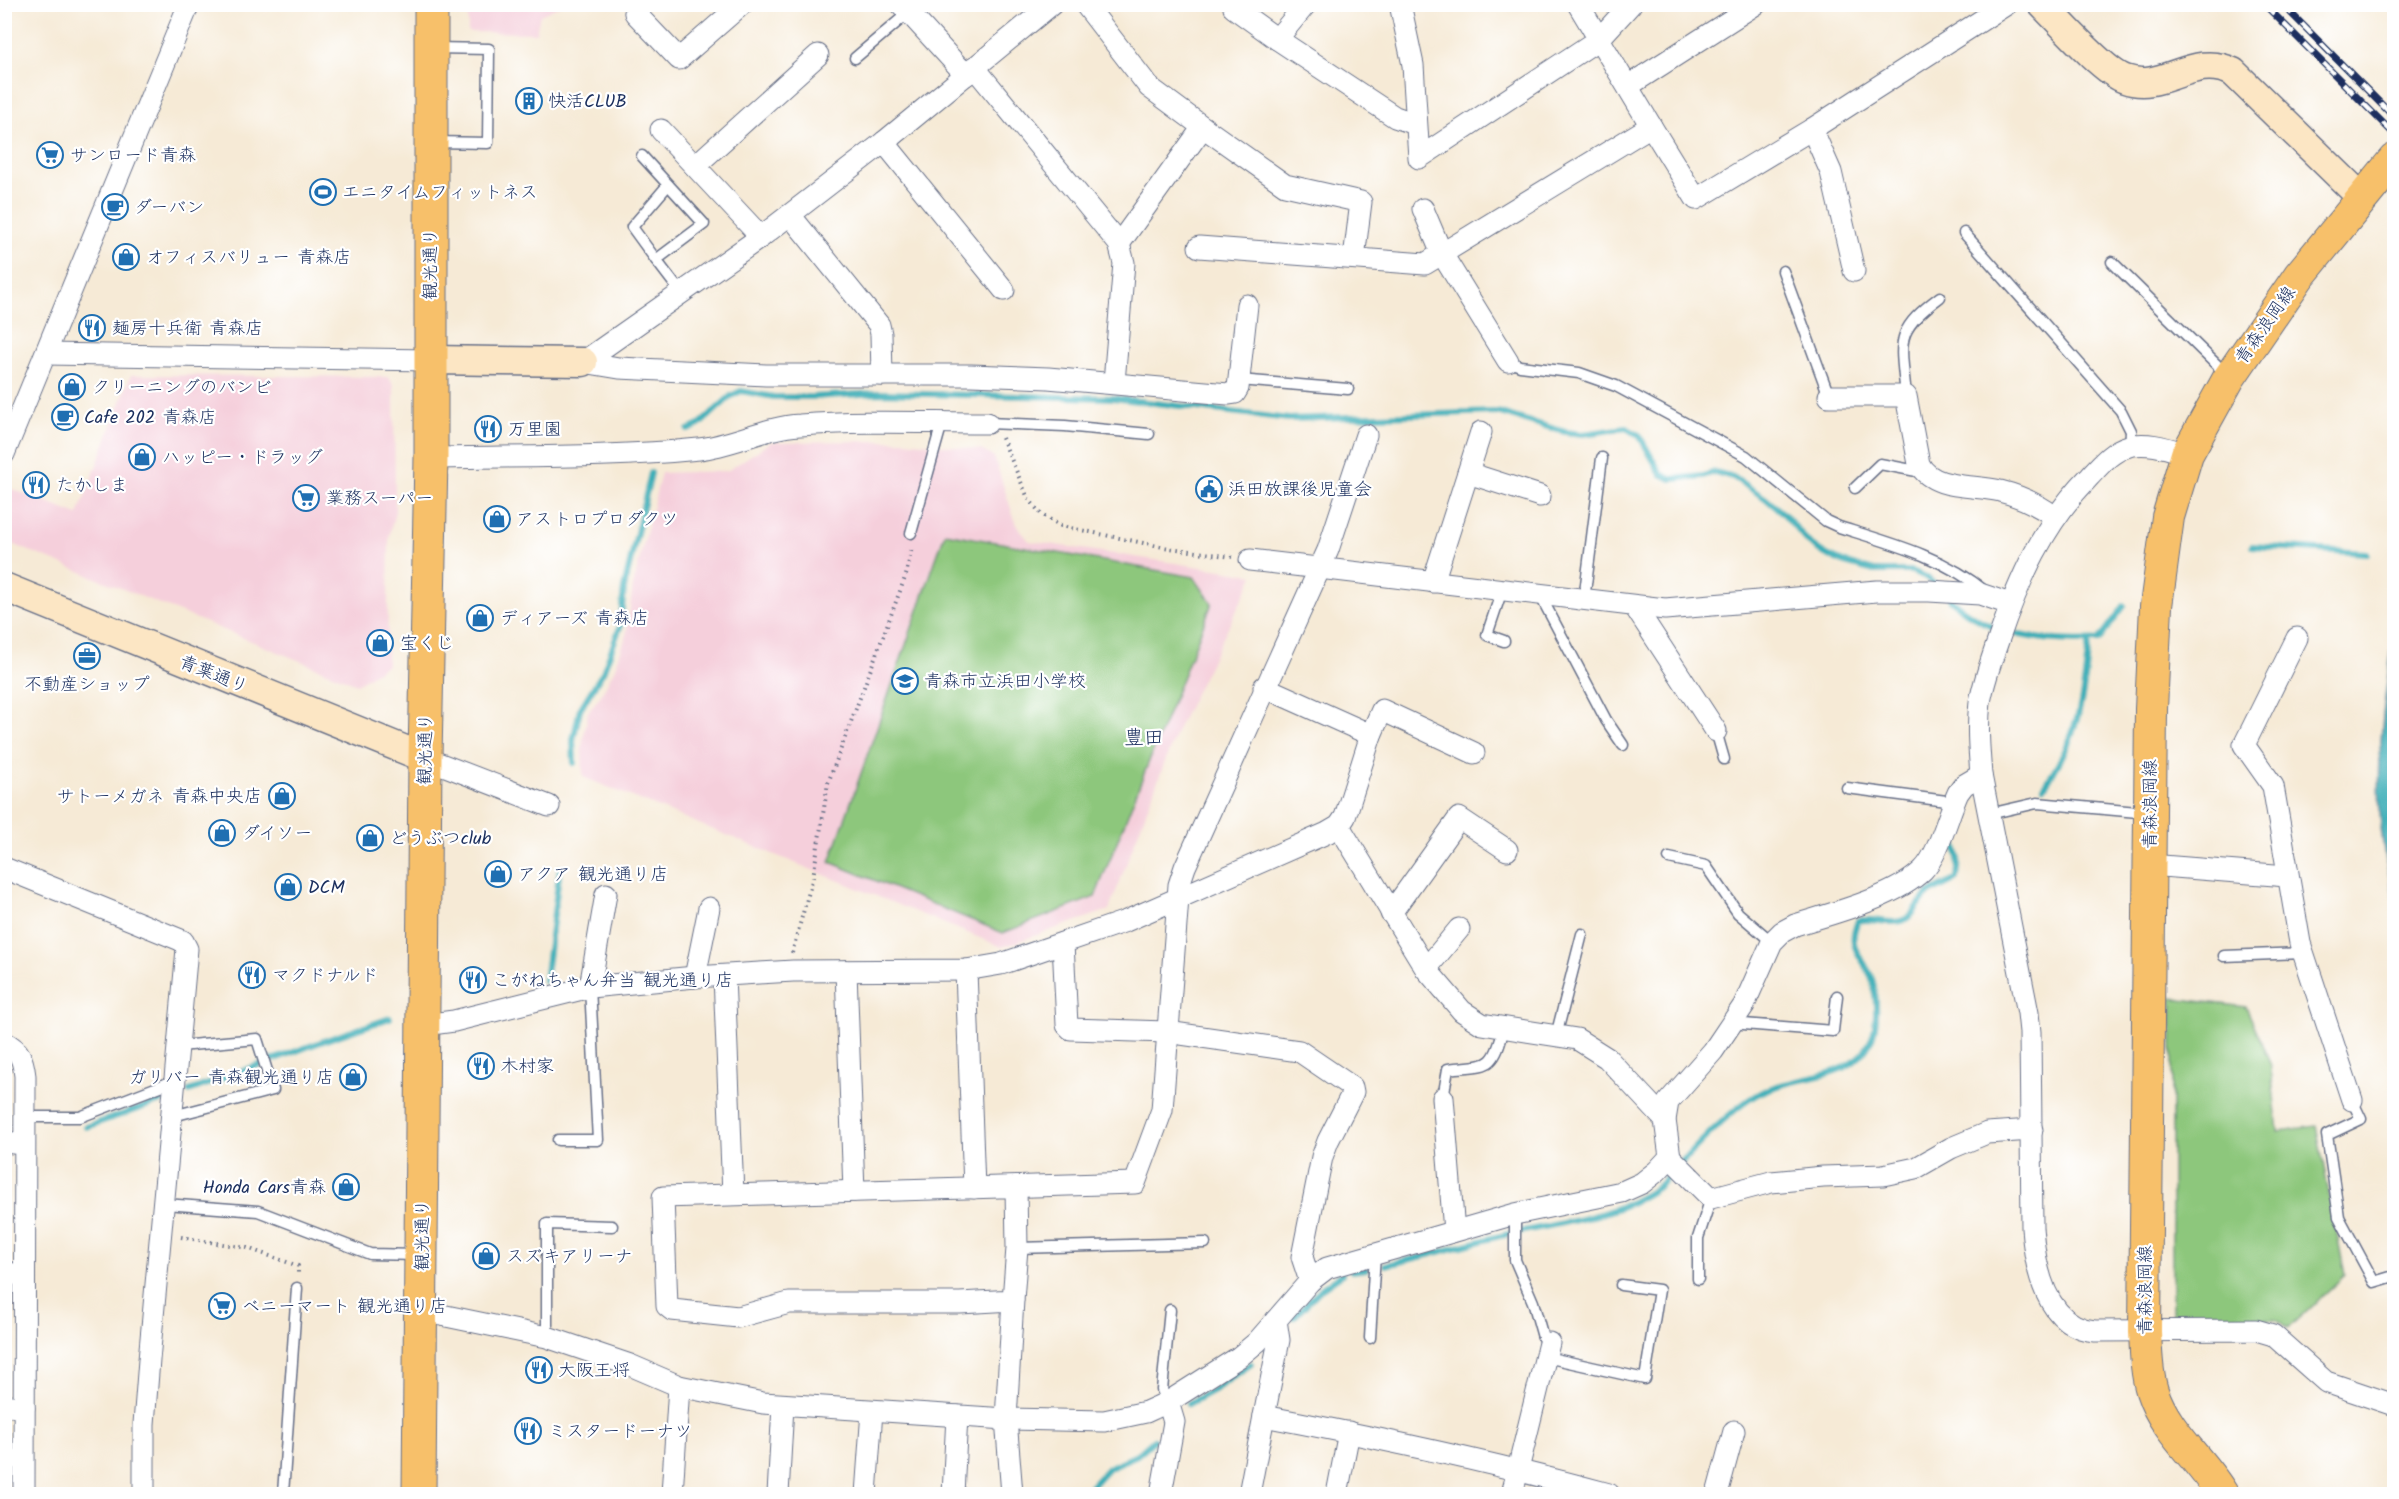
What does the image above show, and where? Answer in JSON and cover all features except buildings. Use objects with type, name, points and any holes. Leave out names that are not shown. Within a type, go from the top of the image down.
[{"type":"highway","name":"観光通り","points":[[419,1494],[424,1025],[424,758],[430,458],[431,4]]},
{"type":"main road","name":"青森浪岡線","points":[[2222,1494],[2174,1432],[2157,1404],[2149,1377],[2145,1331],[2151,709],[2156,606],[2168,517],[2187,454],[2229,378],[2299,276],[2394,160]]},
{"type":"street","points":[[4,454],[189,4]]},
{"type":"street","points":[[639,4],[635,13],[680,59],[742,4]]},
{"type":"street","points":[[1085,4],[1149,87],[1203,127],[1285,185],[1361,202],[1354,258]]},
{"type":"street","points":[[1277,39],[1306,4]]},
{"type":"street","points":[[1400,4],[1413,65],[1419,158],[1599,39],[1630,4]]},
{"type":"street","points":[[1578,4],[1696,199],[1812,129],[2007,4]]},
{"type":"street","points":[[1628,86],[1756,4]]},
{"type":"street","points":[[2042,4],[2109,70],[2126,80],[2157,81],[2195,67],[2213,65],[2233,72],[2362,198]]},
{"type":"street","points":[[583,362],[682,294],[790,215],[884,142],[1049,5]]},
{"type":"street","points":[[905,8],[970,71],[1119,244],[1124,263],[1114,382]]},
{"type":"street","points":[[1234,8],[1395,117],[1416,124]]},
{"type":"street","points":[[695,166],[818,55]]},
{"type":"street","points":[[1199,248],[1425,264],[1651,126]]},
{"type":"street","points":[[1119,244],[1203,127]]},
{"type":"street","points":[[1812,129],[1831,172],[1854,270]]},
{"type":"street","points":[[661,130],[761,237]]},
{"type":"street","points":[[884,142],[1004,290]]},
{"type":"street","points":[[1424,209],[1442,254],[1508,361]]},
{"type":"street","points":[[790,215],[879,325],[882,375]]},
{"type":"street","points":[[46,354],[583,362],[620,368],[766,375],[971,375],[1114,382],[1228,394],[1235,393],[1239,380],[1247,305]]},
{"type":"street","points":[[1829,396],[1906,396],[1919,464],[1923,472],[1941,481],[2011,494],[2046,510],[2055,517]]},
{"type":"street","points":[[430,458],[644,453],[702,449],[765,430],[799,424],[987,423]]},
{"type":"street","points":[[1433,582],[1481,432]]},
{"type":"street","points":[[1013,1300],[960,1303],[789,1304],[738,1317],[672,1310],[666,1306],[663,1197],[1135,1183],[1162,1110],[1177,899],[1185,867],[1264,687],[1328,550],[1366,435]]},
{"type":"street","points":[[2187,454],[2154,446],[2130,446],[2118,451],[2103,462],[2055,517],[2029,561],[2008,612],[1985,680],[1978,717],[1980,775],[2028,1012],[2031,1052],[2034,1255],[2046,1293],[2064,1317],[2078,1328],[2095,1331],[2256,1330],[2273,1335],[2326,1382],[2394,1405]]},
{"type":"street","points":[[1468,473],[1540,496]]},
{"type":"street","points":[[1250,560],[1635,607],[1665,609],[1877,591],[1929,591],[1985,595],[2008,612]]},
{"type":"street","name":"青葉通り","points":[[4,587],[424,758]]},
{"type":"street","points":[[1635,607],[1716,731]]},
{"type":"street","points":[[2297,638],[2244,745],[2273,786],[2287,876],[2304,953],[2352,1100]]},
{"type":"street","points":[[1264,687],[1371,735]]},
{"type":"street","points":[[424,1025],[453,1021],[590,987],[793,971],[966,970],[1001,964],[1126,921],[1340,826],[1345,817],[1371,735],[1382,710],[1474,753]]},
{"type":"street","points":[[424,758],[549,806]]},
{"type":"street","points":[[1980,775],[1964,785],[1954,802],[1932,856],[1923,870],[1892,891],[1795,925],[1782,932],[1772,942],[1744,1005],[1713,1050],[1668,1102],[1665,1119],[1676,1163],[1711,1198],[1771,1182],[1883,1175],[1916,1168],[1951,1148],[1987,1133],[2032,1130]]},
{"type":"street","points":[[1391,913],[1459,818],[1507,850]]},
{"type":"street","points":[[1340,826],[1426,969],[1462,1011],[1482,1024],[1577,1039],[1607,1058],[1665,1119]]},
{"type":"street","points":[[2150,865],[2287,876]]},
{"type":"street","points":[[4,868],[183,941],[187,949],[146,1403],[144,1494]]},
{"type":"street","points":[[590,987],[606,894]]},
{"type":"street","points":[[695,977],[709,908]]},
{"type":"street","points":[[1426,969],[1460,929]]},
{"type":"street","points":[[1063,943],[1067,1025],[1071,1029],[1167,1032],[1299,1051],[1352,1087],[1353,1092],[1322,1157],[1302,1257],[1310,1281]]},
{"type":"street","points":[[966,970],[974,1188]]},
{"type":"street","points":[[846,971],[854,1191]]},
{"type":"street","points":[[724,976],[733,1194]]},
{"type":"street","points":[[4,1042],[16,1048],[22,1058],[25,1076],[24,1116],[14,1143],[14,1407],[24,1494]]},
{"type":"street","points":[[1443,1098],[1454,1232]]},
{"type":"street","points":[[422,1311],[547,1337],[620,1361],[680,1386],[783,1406],[1006,1419],[1104,1420],[1146,1412],[1168,1402],[1239,1357],[1257,1342],[1310,1281],[1327,1268],[1454,1232],[1622,1192],[1642,1183],[1657,1171],[1676,1163]]},
{"type":"street","points":[[1012,1494],[1006,1419],[1017,1248],[1016,1187]]},
{"type":"street","points":[[1249,1494],[1279,1340],[1276,1320]]},
{"type":"street","points":[[1512,1494],[1548,1350]]},
{"type":"street","points":[[672,1494],[680,1386]]},
{"type":"street","points":[[1161,1494],[1174,1422],[1168,1402]]},
{"type":"street","points":[[778,1494],[783,1406]]},
{"type":"street","points":[[866,1494],[873,1411]]},
{"type":"street","points":[[953,1494],[957,1416]]},
{"type":"street","points":[[1264,1416],[1349,1432],[1518,1470],[1609,1494]]},
{"type":"street","points":[[1717,1494],[1734,1431]]},
{"type":"street","points":[[1337,1494],[1349,1432]]},
{"type":"lane","points":[[855,58],[905,8]]},
{"type":"lane","points":[[431,48],[489,49],[488,143],[431,142]]},
{"type":"lane","points":[[642,156],[704,224],[656,260]]},
{"type":"lane","points":[[668,185],[632,227],[682,294]]},
{"type":"lane","points":[[1964,233],[2121,411],[2131,431],[2130,446]]},
{"type":"lane","points":[[2112,262],[2217,363],[2229,378]]},
{"type":"lane","points":[[1783,271],[1829,396]]},
{"type":"lane","points":[[1906,396],[1902,345],[1905,332],[1917,314],[1940,297]]},
{"type":"lane","points":[[1508,361],[1520,366],[1579,373],[1616,386],[1746,456],[1826,521],[1946,564],[1985,595]]},
{"type":"lane","points":[[1239,380],[1348,388]]},
{"type":"lane","points":[[911,533],[942,423]]},
{"type":"lane","points":[[987,423],[1065,426],[1149,434]]},
{"type":"lane","points":[[1584,600],[1602,458]]},
{"type":"lane","points":[[1855,488],[1880,464],[1923,472]]},
{"type":"lane","points":[[1502,590],[1487,635],[1504,641]]},
{"type":"lane","points":[[1540,595],[1606,720],[1623,745]]},
{"type":"lane","points":[[1716,731],[1724,759]]},
{"type":"lane","points":[[1847,788],[1954,802]]},
{"type":"lane","points":[[1989,814],[2037,803],[2150,813]]},
{"type":"lane","points":[[1669,858],[1706,866],[1738,913],[1772,942]]},
{"type":"lane","points":[[1556,1036],[1582,934]]},
{"type":"lane","points":[[2224,956],[2304,953]]},
{"type":"lane","points":[[558,1140],[598,1140],[590,987]]},
{"type":"lane","points":[[1731,1023],[1833,1031],[1837,996]]},
{"type":"lane","points":[[1443,1098],[1448,1069],[1486,1065],[1498,1053],[1504,1028]]},
{"type":"lane","points":[[173,1116],[273,1090],[257,1040],[179,1046]]},
{"type":"lane","points":[[24,1116],[80,1117],[177,1079]]},
{"type":"lane","points":[[2352,1100],[2361,1119],[2327,1135],[2339,1216],[2374,1282],[2394,1276]]},
{"type":"lane","points":[[1698,1279],[1698,1238],[1711,1198]]},
{"type":"lane","points":[[165,1204],[258,1211],[370,1254],[422,1255]]},
{"type":"lane","points":[[1515,1219],[1515,1260],[1533,1302],[1548,1350],[1645,1379],[1659,1290],[1621,1285]]},
{"type":"lane","points":[[547,1337],[547,1224],[612,1226]]},
{"type":"lane","points":[[1017,1248],[1205,1243]]},
{"type":"lane","points":[[1370,1338],[1375,1254]]},
{"type":"lane","points":[[283,1494],[297,1288]]},
{"type":"lane","points":[[1168,1402],[1162,1390],[1170,1310]]},
{"type":"path","points":[[987,423],[1001,437],[1028,498],[1041,514],[1061,526],[1250,560]]},
{"type":"path","points":[[793,971],[792,950],[813,878],[828,783],[906,575],[912,552],[911,533]]},
{"type":"path","points":[[162,1234],[247,1248],[298,1266],[297,1288]]},
{"type":"shaded area","points":[[468,4],[562,5],[540,15],[536,33],[468,32]]},
{"type":"shaded area","points":[[131,375],[389,377],[394,385],[395,511],[389,537],[387,665],[357,684],[5,541],[5,499],[9,488],[78,515]]},
{"type":"shaded area","name":"青森市立浜田小学校","points":[[906,441],[981,450],[994,457],[1016,524],[1029,541],[1254,575],[1177,730],[1109,910],[1002,947],[583,777],[582,747],[588,712],[601,695],[615,668],[626,636],[633,586],[661,473],[727,471],[771,442]]},
{"type":"green space","points":[[945,533],[1194,577],[1212,603],[1095,897],[1003,933],[830,862]]},
{"type":"green space","points":[[2172,998],[2246,1007],[2270,1061],[2278,1131],[2316,1126],[2345,1275],[2288,1328],[2275,1319],[2172,1321]]},
{"type":"water","points":[[2394,637],[2394,898],[2384,851],[2379,794],[2383,713]]},
{"type":"waterway","points":[[688,430],[699,425],[731,396],[741,391],[774,397],[877,393],[1113,398],[1289,419],[1497,412],[1565,432],[1583,434],[1626,428],[1639,435],[1661,474],[1671,479],[1703,476],[1715,472],[1733,477],[1765,498],[1784,514],[1809,543],[1825,554],[1845,563],[1874,571],[1912,571],[1926,577],[1936,586]]},
{"type":"waterway","points":[[574,763],[573,740],[580,709],[603,672],[620,627],[624,588],[651,473]]},
{"type":"waterway","points":[[2252,546],[2367,553]]},
{"type":"waterway","points":[[1950,599],[1983,622],[2019,635],[2078,641],[2099,640],[2124,606]]},
{"type":"waterway","points":[[2044,787],[2065,752],[2072,735],[2082,700],[2089,641]]},
{"type":"waterway","points":[[1385,1265],[1513,1233],[1578,1220],[1620,1207],[1658,1187],[1719,1124],[1758,1094],[1773,1087],[1822,1075],[1851,1063],[1863,1053],[1872,1038],[1876,1017],[1872,979],[1855,946],[1854,939],[1858,921],[1896,922],[1906,919],[1928,894],[1957,878],[1959,858],[1952,831]]},
{"type":"waterway","points":[[545,981],[560,868]]},
{"type":"waterway","points":[[189,1091],[390,1018]]},
{"type":"waterway","points":[[86,1127],[161,1101]]},
{"type":"waterway","points":[[1352,1271],[1366,1269]]},
{"type":"waterway","points":[[1294,1317],[1322,1288],[1342,1274]]},
{"type":"waterway","points":[[1188,1404],[1217,1388],[1251,1364]]},
{"type":"waterway","points":[[1084,1494],[1108,1468],[1137,1455],[1154,1440]]},
{"type":"railway","points":[[2264,4],[2394,134]]},
{"type":"railway","points":[[2282,4],[2394,117]]},
{"type":"place","name":"快活CLUB","points":[[529,101]]},
{"type":"place","name":"サンロード青森","points":[[50,155]]},
{"type":"place","name":"エニタイムフィットネス","points":[[323,192]]},
{"type":"place","name":"ダーバン","points":[[115,207]]},
{"type":"place","name":"オフィスバリュー 青森店","points":[[126,257]]},
{"type":"place","name":"麺房十兵衛 青森店","points":[[92,328]]},
{"type":"place","name":"クリーニングのバンビ","points":[[72,387]]},
{"type":"place","name":"Cafe 202 青森店","points":[[65,417]]},
{"type":"place","name":"万里園","points":[[488,429]]},
{"type":"place","name":"ハッピー・ドラッグ","points":[[142,457]]},
{"type":"place","name":"たかしま","points":[[36,485]]},
{"type":"place","name":"浜田放課後児童会","points":[[1209,489]]},
{"type":"place","name":"業務スーパー","points":[[306,498]]},
{"type":"place","name":"アストロプロダクツ","points":[[497,519]]},
{"type":"place","name":"ディアーズ 青森店","points":[[480,618]]},
{"type":"place","name":"宝くじ","points":[[380,643]]},
{"type":"place","name":"不動産ショップ","points":[[87,656]]},
{"type":"place","name":"青森市立浜田小学校","points":[[905,681]]},
{"type":"place","name":"サトーメガネ 青森中央店","points":[[282,796]]},
{"type":"place","name":"ダイソー","points":[[222,833]]},
{"type":"place","name":"どうぶつclub","points":[[370,838]]},
{"type":"place","name":"アクア 観光通り店","points":[[498,874]]},
{"type":"place","name":"DCM","points":[[288,887]]},
{"type":"place","name":"マクドナルド","points":[[252,975]]},
{"type":"place","name":"こがねちゃん弁当 観光通り店","points":[[473,980]]},
{"type":"place","name":"木村家","points":[[481,1066]]},
{"type":"place","name":"ガリバー 青森観光通り店","points":[[353,1077]]},
{"type":"place","name":"Honda Cars青森","points":[[346,1187]]},
{"type":"place","name":"スズキアリーナ","points":[[486,1256]]},
{"type":"place","name":"ベニーマート 観光通り店","points":[[222,1306]]},
{"type":"place","name":"大阪王将","points":[[539,1370]]},
{"type":"place","name":"ミスタードーナツ","points":[[528,1431]]},
{"type":"district","name":"豊田","points":[[1144,737]]}]
